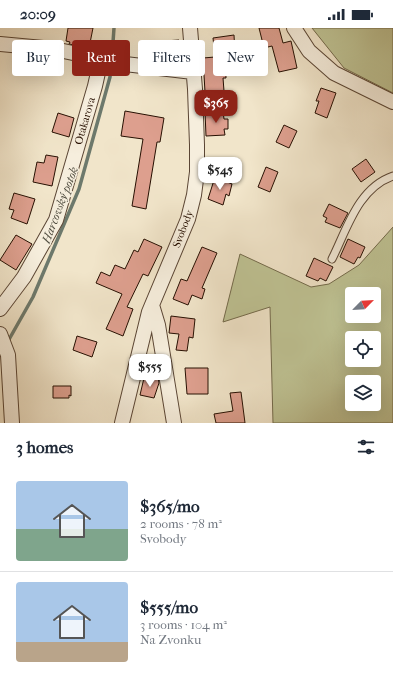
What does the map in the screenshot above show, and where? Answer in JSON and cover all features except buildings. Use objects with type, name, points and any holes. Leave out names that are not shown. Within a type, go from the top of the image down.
[{"type":"street","name":"Svobody","points":[[190,28],[191,40]]},
{"type":"street","points":[[294,28],[310,51],[334,73],[393,102]]},
{"type":"street","points":[[0,44],[54,49],[72,53]]},
{"type":"street","name":"Otakarova","points":[[0,309],[24,277],[56,220],[98,76]]},
{"type":"street","name":"Svobody","points":[[122,423],[140,345],[152,305],[188,219],[194,195],[197,172],[193,76]]},
{"type":"street","points":[[152,305],[158,325],[174,423]]},
{"type":"street","points":[[0,334],[8,356],[12,423]]},
{"type":"lane","points":[[332,259],[361,202],[370,190],[387,178],[393,176]]},
{"type":"green space","points":[[312,28],[393,28],[393,93],[344,68]]},
{"type":"green space","points":[[393,227],[393,423],[273,423],[270,307],[223,322],[240,254],[311,287],[329,284],[359,265]]},
{"type":"waterway","name":"Harcovský potok","points":[[113,40],[114,28]]},
{"type":"waterway","name":"Harcovský potok","points":[[7,343],[33,297],[79,189],[110,76]]}]
